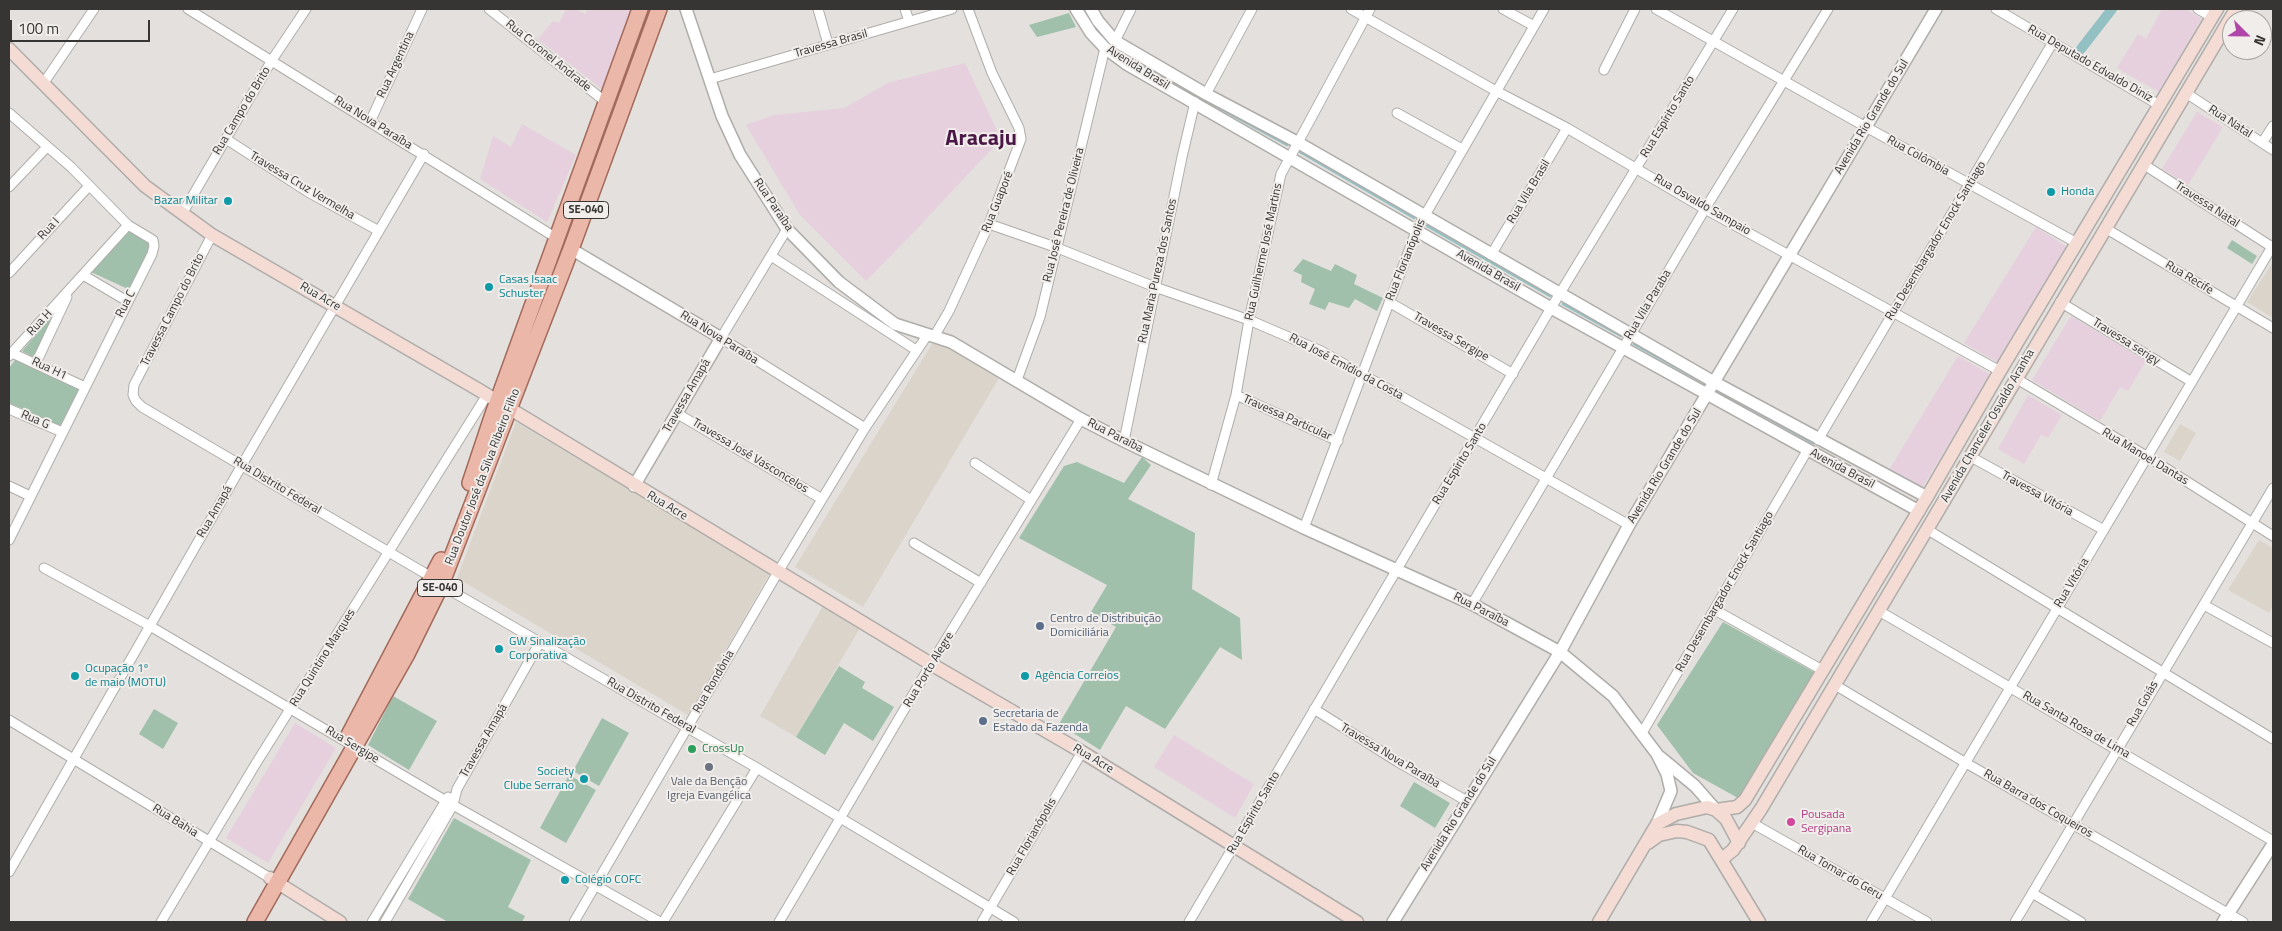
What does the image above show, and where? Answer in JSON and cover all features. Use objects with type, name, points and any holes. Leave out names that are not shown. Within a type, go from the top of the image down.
[{"type":"main road","name":"Rua Doutor José da Silva Ribeiro Filho","points":[[255,922],[274,880],[437,582],[498,402],[640,9]]},
{"type":"main road","name":"Rua Doutor José da Silva Ribeiro Filho","points":[[498,402],[571,249],[659,9]]},
{"type":"main road","name":"Avenida Chanceler Osvaldo Aranha","points":[[1722,858],[1734,850],[1752,823],[1928,530],[2060,302],[2236,9]]},
{"type":"main road","name":"Avenida Chanceler Osvaldo Aranha","points":[[1657,824],[1676,814],[1697,808],[1706,807],[1716,810],[1737,807],[1743,803],[1824,671],[2000,371],[2215,13]]},
{"type":"main road","name":"Rua Acre","points":[[9,49],[145,186],[212,234],[498,402],[931,664],[1082,752],[1357,922]]},
{"type":"main road","points":[[1716,810],[1732,828],[1739,843]]},
{"type":"main road","points":[[1599,922],[1657,824]]},
{"type":"main road","points":[[1646,845],[1659,835],[1668,832],[1687,832],[1709,840],[1722,858],[1759,922]]},
{"type":"main road","name":"Rua Doutor José da Silva Ribeiro Filho","points":[[244,922],[274,880]]},
{"type":"main road","name":"Rua Bahia","points":[[274,880],[340,922]]},
{"type":"street","points":[[43,84],[94,9]]},
{"type":"street","name":"Rua Nova Paraíba","points":[[188,9],[558,239]]},
{"type":"street","name":"Rua Campo do Brito","points":[[182,214],[272,60],[306,9]]},
{"type":"street","name":"Rua Argentina","points":[[370,122],[422,9]]},
{"type":"street","name":"Rua Coronel Andrade","points":[[489,9],[607,104]]},
{"type":"street","name":"Rua Paraíba","points":[[686,9],[722,116],[740,155],[787,229],[839,282],[859,299],[895,324],[931,335],[964,349],[1081,419],[1211,485],[1472,604],[1560,652],[1613,696],[1657,754]]},
{"type":"street","points":[[818,9],[828,44]]},
{"type":"street","points":[[905,9],[909,21]]},
{"type":"street","name":"Travessa Brasil","points":[[710,79],[952,9]]},
{"type":"street","name":"Rua Guaporé","points":[[778,572],[864,428],[916,350],[931,335],[949,311],[990,224],[1020,145],[1020,133],[990,66],[968,9]]},
{"type":"street","name":"Avenida Brasil","points":[[1076,9],[1091,33],[1105,48],[1128,64],[1551,308],[1807,451],[1919,511]]},
{"type":"street","name":"Avenida Brasil","points":[[1091,9],[1115,42],[1206,94],[1297,142],[1490,255],[1714,382],[1818,440],[1927,497]]},
{"type":"street","points":[[1115,42],[1131,9]]},
{"type":"street","points":[[1206,94],[1252,9]]},
{"type":"street","name":"Rua Osvaldo Sampaio","points":[[1351,9],[1368,13],[1496,91],[1567,128],[1706,209],[2000,371]]},
{"type":"street","points":[[1503,9],[1534,26]]},
{"type":"street","name":"Rua Florianópolis","points":[[1304,528],[1417,229],[1544,9]]},
{"type":"street","points":[[1604,70],[1635,9]]},
{"type":"street","name":"Rua Colômbia","points":[[1656,9],[1783,82],[2078,242]]},
{"type":"street","name":"Rua Espírito Santo","points":[[1189,922],[1360,629],[1398,570],[1551,308],[1733,9]]},
{"type":"street","name":"Rua Vila Paraba","points":[[1472,604],[1623,347],[1828,9]]},
{"type":"street","name":"Avenida Rio Grande do Sul","points":[[1393,922],[1560,652],[1629,525],[1936,9]]},
{"type":"street","name":"Rua Deputado Edvaldo Diniz","points":[[1996,9],[2159,105]]},
{"type":"street","points":[[2198,9],[2215,13]]},
{"type":"street","name":"Rua Guilherme José Martins","points":[[1211,485],[1236,395],[1249,320],[1276,189],[1289,156],[1368,13]]},
{"type":"street","name":"Rua Desembargador Enock Santiago","points":[[1818,440],[2053,42]]},
{"type":"street","name":"Rua José Pereira de Oliveira","points":[[1017,380],[1040,317],[1105,48]]},
{"type":"street","name":"Rua Natal","points":[[2186,93],[2273,150]]},
{"type":"street","name":"Rua Maria Pureza dos Santos","points":[[1124,441],[1155,287],[1196,102]]},
{"type":"street","name":"Rua C","points":[[9,113],[71,167],[128,225],[153,240],[154,246],[152,254],[9,540]]},
{"type":"street","points":[[1397,113],[1462,149]]},
{"type":"street","points":[[2262,143],[2273,126]]},
{"type":"street","name":"Rua Vila Brasil","points":[[1490,255],[1567,128]]},
{"type":"street","name":"Travessa Cruz Vermelha","points":[[226,139],[308,192],[379,231]]},
{"type":"street","points":[[9,187],[47,147]]},
{"type":"street","name":"Rua Amapá","points":[[9,872],[242,465],[424,154]]},
{"type":"street","name":"Travessa Natal","points":[[2143,164],[2273,246]]},
{"type":"street","name":"Rua I","points":[[9,273],[89,186]]},
{"type":"street","name":"Rua José Emídio da Costa","points":[[990,224],[1056,247],[1155,287],[1249,320],[1321,351],[1629,525]]},
{"type":"street","name":"Rua H","points":[[10,355],[128,225]]},
{"type":"street","name":"Rua Recife","points":[[2105,228],[2273,328]]},
{"type":"street","name":"Travessa Amapá","points":[[634,486],[787,229]]},
{"type":"street","name":"Travessa Campo do Brito","points":[[134,385],[212,234]]},
{"type":"street","name":"Rua Vitória","points":[[1871,922],[2148,457],[2235,306],[2273,246]]},
{"type":"street","name":"Rua Nova Paraíba","points":[[571,249],[721,338],[864,428]]},
{"type":"street","points":[[771,256],[916,350]]},
{"type":"street","points":[[83,275],[127,301]]},
{"type":"street","name":"Rua H","points":[[36,363],[71,290]]},
{"type":"street","name":"Travessa Sergipe","points":[[1389,302],[1513,374]]},
{"type":"street","name":"Travessa serigy","points":[[2060,302],[2192,382]]},
{"type":"street","name":"Rua H1","points":[[10,355],[36,363],[85,387]]},
{"type":"street","name":"Rua Manoel Dantas","points":[[2017,379],[2148,457],[2273,536]]},
{"type":"street","name":"Rua Distrito Federal","points":[[134,385],[133,395],[142,407],[437,582],[757,768],[1014,922]]},
{"type":"street","name":"Travessa Particular","points":[[1236,395],[1338,441]]},
{"type":"street","name":"Rua Quintino Marques","points":[[161,922],[208,841],[389,552],[498,402]]},
{"type":"street","name":"Rua G","points":[[9,409],[62,432]]},
{"type":"street","name":"Travessa José Vasconcelos","points":[[678,414],[822,499]]},
{"type":"street","name":"Rua Porto Alegre","points":[[779,922],[931,664],[1081,419]]},
{"type":"street","name":"Rua Desembargador Enock Santiago","points":[[1642,733],[1807,451]]},
{"type":"street","name":"Travessa Vitória","points":[[1971,457],[2104,530]]},
{"type":"street","points":[[975,463],[1031,500]]},
{"type":"street","points":[[9,486],[30,496]]},
{"type":"street","name":"Rua Goiás","points":[[2014,922],[2273,488]]},
{"type":"street","points":[[1928,530],[2273,739]]},
{"type":"street","points":[[914,543],[981,583]]},
{"type":"street","name":"Rua Sergipe","points":[[44,568],[150,626],[449,803],[661,922]]},
{"type":"street","name":"Rua Rondônia","points":[[574,922],[778,572]]},
{"type":"street","points":[[2204,605],[2273,643]]},
{"type":"street","points":[[1715,610],[1824,671]]},
{"type":"street","name":"Rua Santa Rosa de Lima","points":[[1879,611],[2117,749],[2273,843]]},
{"type":"street","name":"Travessa Amapá","points":[[384,922],[540,642]]},
{"type":"street","name":"Rua Barra dos Coqueiros","points":[[1835,685],[2073,824],[2226,918],[2243,922]]},
{"type":"street","name":"Travessa Nova Paraíba","points":[[1314,709],[1398,762],[1467,801]]},
{"type":"street","name":"Rua Bahia","points":[[9,720],[274,880]]},
{"type":"street","name":"Rua Florianópolis","points":[[982,922],[1082,752]]},
{"type":"street","points":[[1657,754],[1695,786],[1716,810]]},
{"type":"street","points":[[1657,754],[1667,774],[1671,791],[1657,824]]},
{"type":"street","points":[[661,922],[757,768]]},
{"type":"street","name":"Travessa Amapá","points":[[372,922],[449,803]]},
{"type":"street","name":"Rua Tomar do Geru","points":[[1752,823],[1927,922]]},
{"type":"street","points":[[2226,918],[2273,843]]},
{"type":"street","points":[[2032,893],[2080,922]]},
{"type":"shaded area","points":[[566,9],[576,9],[585,14],[588,9],[632,9],[603,90],[538,39],[553,21],[559,23]]},
{"type":"shaded area","points":[[2162,9],[2185,9],[2202,19],[2159,92],[2117,68],[2138,34],[2146,39]]},
{"type":"shaded area","points":[[965,63],[1001,139],[866,281],[800,215],[746,125],[774,115],[844,108],[888,83]]},
{"type":"shaded area","points":[[2197,112],[2223,127],[2188,185],[2162,169]]},
{"type":"shaded area","points":[[522,124],[576,155],[547,222],[480,179],[493,136],[511,147]]},
{"type":"shaded area","points":[[2036,227],[2067,247],[1997,362],[1964,343]]},
{"type":"shaded area","points":[[2273,262],[2273,318],[2247,302]]},
{"type":"shaded area","points":[[2071,316],[2146,361],[2128,391],[2120,387],[2100,421],[2032,380]]},
{"type":"shaded area","points":[[932,344],[944,344],[999,378],[863,607],[795,567]]},
{"type":"shaded area","points":[[1958,356],[1991,375],[1922,488],[1889,470]]},
{"type":"shaded area","points":[[2028,395],[2062,415],[2048,438],[2041,435],[2024,464],[1998,449]]},
{"type":"shaded area","points":[[516,422],[770,573],[688,715],[457,578]]},
{"type":"shaded area","points":[[2180,424],[2196,433],[2180,461],[2164,452]]},
{"type":"shaded area","points":[[2259,540],[2273,548],[2273,606],[2269,613],[2228,590]]},
{"type":"shaded area","points":[[823,606],[860,628],[796,737],[760,716]]},
{"type":"shaded area","points":[[295,723],[336,748],[268,863],[226,838]]},
{"type":"shaded area","points":[[1174,735],[1254,784],[1235,818],[1154,767]]},
{"type":"green space","points":[[1069,13],[1076,27],[1037,37],[1029,25]]},
{"type":"green space","points":[[129,228],[153,241],[130,290],[91,272]]},
{"type":"green space","points":[[2232,240],[2257,256],[2252,264],[2227,248]]},
{"type":"green space","points":[[1303,259],[1331,271],[1335,264],[1357,275],[1354,284],[1383,298],[1377,311],[1355,299],[1349,308],[1329,302],[1325,310],[1309,304],[1315,289],[1301,282],[1302,275],[1293,271]]},
{"type":"green space","points":[[60,307],[37,359],[22,351]]},
{"type":"green space","points":[[15,360],[80,388],[60,426],[9,403],[9,368]]},
{"type":"green space","points":[[1142,457],[1151,465],[1128,499],[1195,533],[1192,589],[1240,618],[1242,660],[1220,647],[1165,729],[1126,706],[1100,750],[1059,724],[1116,627],[1091,612],[1107,585],[1019,538],[1064,466],[1077,462],[1124,483]]},
{"type":"green space","points":[[1723,622],[1814,672],[1738,798],[1693,773],[1657,725]]},
{"type":"green space","points":[[839,666],[865,682],[862,688],[894,707],[873,741],[844,723],[825,755],[796,737]]},
{"type":"green space","points":[[393,696],[437,721],[409,770],[368,745]]},
{"type":"green space","points":[[154,709],[178,723],[163,749],[139,734]]},
{"type":"green space","points":[[602,718],[629,733],[599,786],[573,771]]},
{"type":"green space","points":[[569,775],[596,790],[566,843],[540,828]]},
{"type":"green space","points":[[1414,782],[1450,803],[1435,828],[1400,806]]},
{"type":"green space","points":[[454,818],[531,860],[508,907],[525,916],[522,922],[448,922],[408,899]]},
{"type":"waterway","points":[[2081,49],[2112,9]]},
{"type":"waterway","points":[[1127,58],[1287,145]]},
{"type":"waterway","points":[[1300,152],[1414,218]]},
{"type":"waterway","points":[[1427,226],[1550,296]]},
{"type":"waterway","points":[[1563,304],[1621,336]]},
{"type":"waterway","points":[[1634,344],[1704,383]]},
{"type":"waterway","points":[[1718,391],[1813,443]]},
{"type":"place","name":"Honda","points":[[2051,192]]},
{"type":"place","name":"Bazar Militar","points":[[228,201]]},
{"type":"place","name":"Casas Isaac Schuster","points":[[489,287]]},
{"type":"place","name":"Centro de Distribuição Domiciliária","points":[[1040,626]]},
{"type":"place","name":"GW Sinalização Corporativa","points":[[499,649]]},
{"type":"place","name":"Ocupação 1º de maio (MOTU)","points":[[75,676]]},
{"type":"place","name":"Agência Correios","points":[[1025,676]]},
{"type":"place","name":"Secretaria de Estado da Fazenda","points":[[983,721]]},
{"type":"place","name":"CrossUp","points":[[692,749]]},
{"type":"place","name":"Vale da Benção Igreja Evangélica","points":[[709,767]]},
{"type":"place","name":"Society Clube Serrano","points":[[584,779]]},
{"type":"place","name":"Pousada Sergipana","points":[[1791,822]]},
{"type":"place","name":"Colégio COFC","points":[[565,880]]},
{"type":"district","name":"Aracaju","points":[[981,140]]}]
